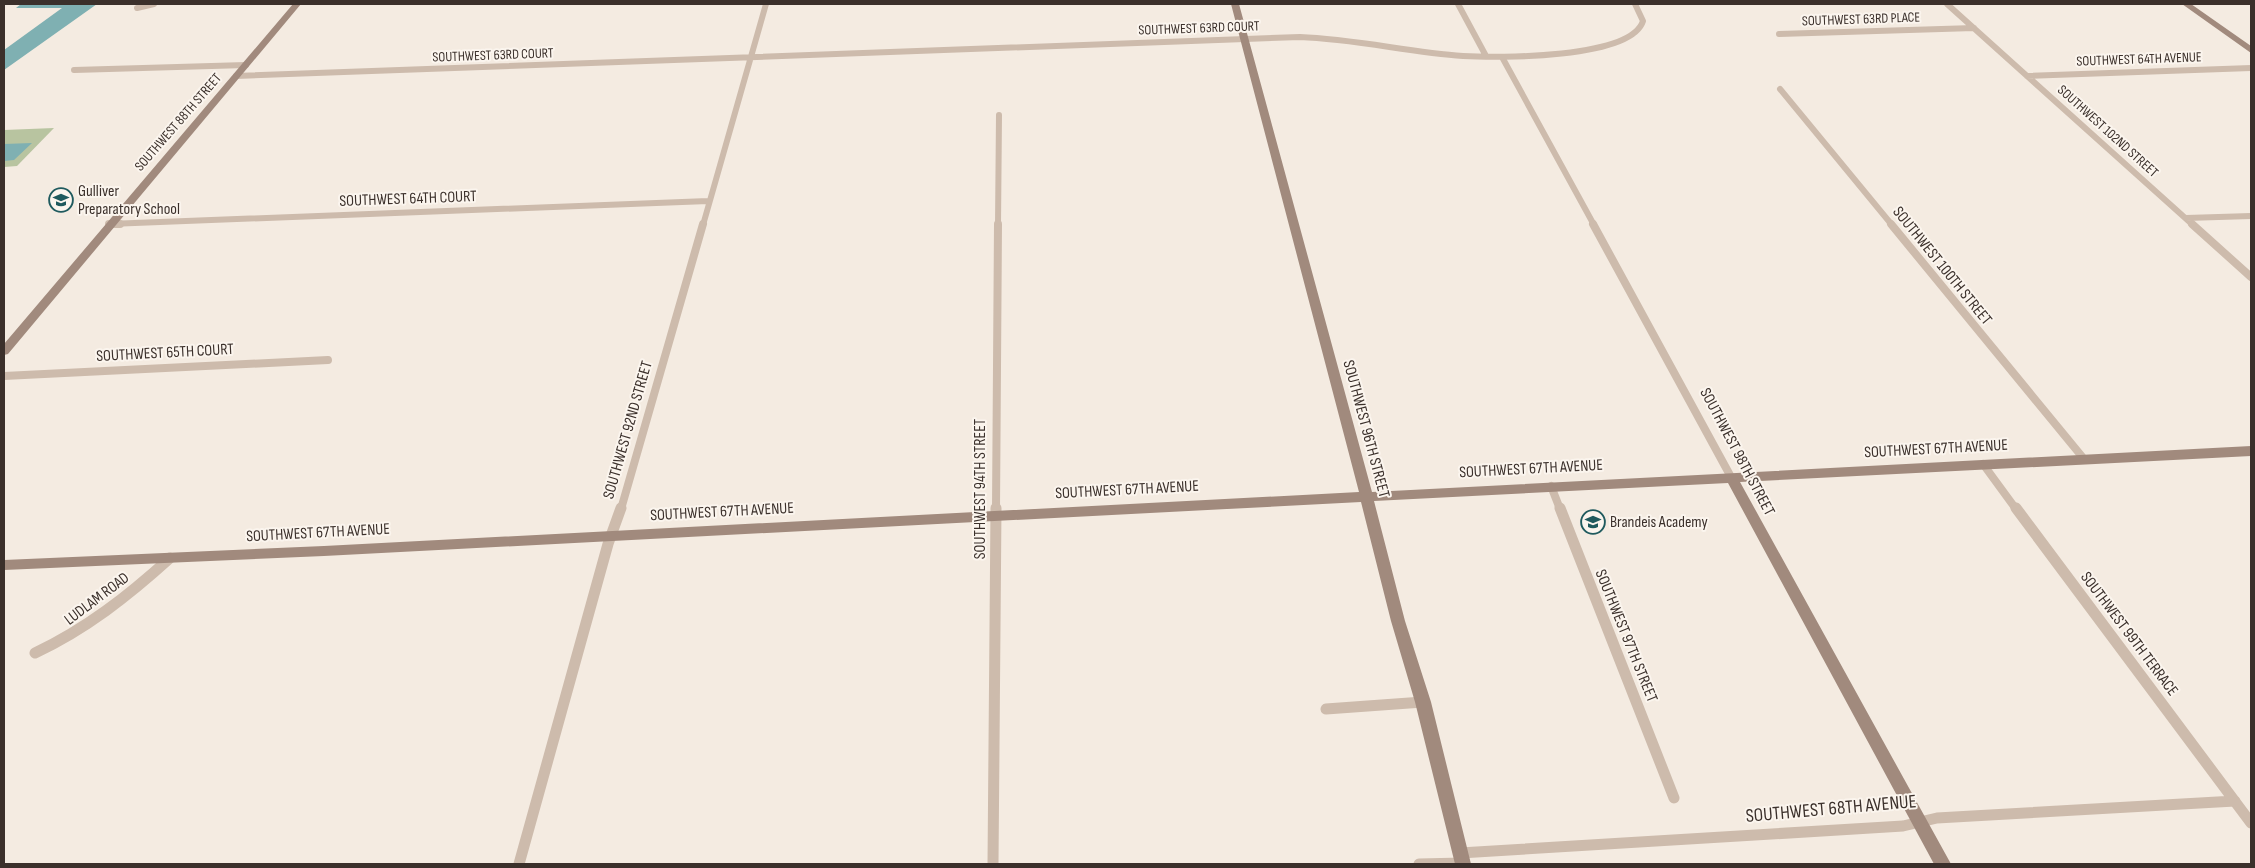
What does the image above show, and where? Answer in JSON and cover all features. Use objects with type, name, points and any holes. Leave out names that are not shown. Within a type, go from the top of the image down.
[{"type":"street","points":[[137,8],[154,4]]},
{"type":"street","name":"SOUTHWEST 88TH STREET","points":[[4,351],[109,224],[297,4]]},
{"type":"street","name":"SOUTHWEST 92ND STREET","points":[[519,864],[766,4]]},
{"type":"street","name":"SOUTHWEST 96TH STREET","points":[[1235,4],[1398,621],[1423,702],[1462,860]]},
{"type":"street","points":[[1458,4],[1486,56]]},
{"type":"street","name":"SOUTHWEST 63RD COURT","points":[[241,71],[351,70],[1318,38],[1411,51],[1502,57],[1611,46],[1629,40],[1641,29],[1643,17],[1635,4]]},
{"type":"street","name":"SOUTHWEST 102ND STREET","points":[[1948,4],[2251,277]]},
{"type":"street","points":[[2186,4],[2251,50]]},
{"type":"street","name":"SOUTHWEST 63RD PLACE","points":[[1779,34],[1974,28]]},
{"type":"street","name":"SOUTHWEST 98TH STREET","points":[[1502,57],[1942,864]]},
{"type":"street","name":"SOUTHWEST 64TH AVENUE","points":[[2027,76],[2251,68]]},
{"type":"street","points":[[74,70],[241,71]]},
{"type":"street","name":"SOUTHWEST 100TH STREET","points":[[1780,88],[2084,459]]},
{"type":"street","name":"SOUTHWEST 94TH STREET","points":[[993,864],[1000,115]]},
{"type":"street","name":"SOUTHWEST 64TH COURT","points":[[109,224],[708,201]]},
{"type":"street","points":[[2189,221],[2251,216]]},
{"type":"street","points":[[2189,221],[2251,221]]},
{"type":"street","name":"SOUTHWEST 65TH COURT","points":[[4,376],[328,360]]},
{"type":"street","name":"SOUTHWEST 67TH AVENUE","points":[[4,565],[612,536],[995,514],[2251,451]]},
{"type":"street","name":"SOUTHWEST 99TH TERRACE","points":[[1984,464],[2251,823]]},
{"type":"street","name":"SOUTHWEST 97TH STREET","points":[[1551,486],[1674,798]]},
{"type":"street","name":"LUDLAM ROAD","points":[[35,653],[69,638],[88,626],[138,587],[170,558]]},
{"type":"street","points":[[1326,709],[1423,702]]},
{"type":"street","name":"SOUTHWEST 68TH AVENUE","points":[[1420,864],[1903,826],[1937,818],[2234,801]]},
{"type":"green space","points":[[54,128],[17,166],[4,167],[4,130]]},
{"type":"water","points":[[21,4],[97,4],[4,70],[4,50],[62,8],[16,8]]},
{"type":"water","points":[[32,143],[14,160],[4,161],[4,144]]},
{"type":"place","name":"Gulliver Preparatory School","points":[[61,200]]},
{"type":"place","name":"Brandeis Academy","points":[[1593,522]]}]
